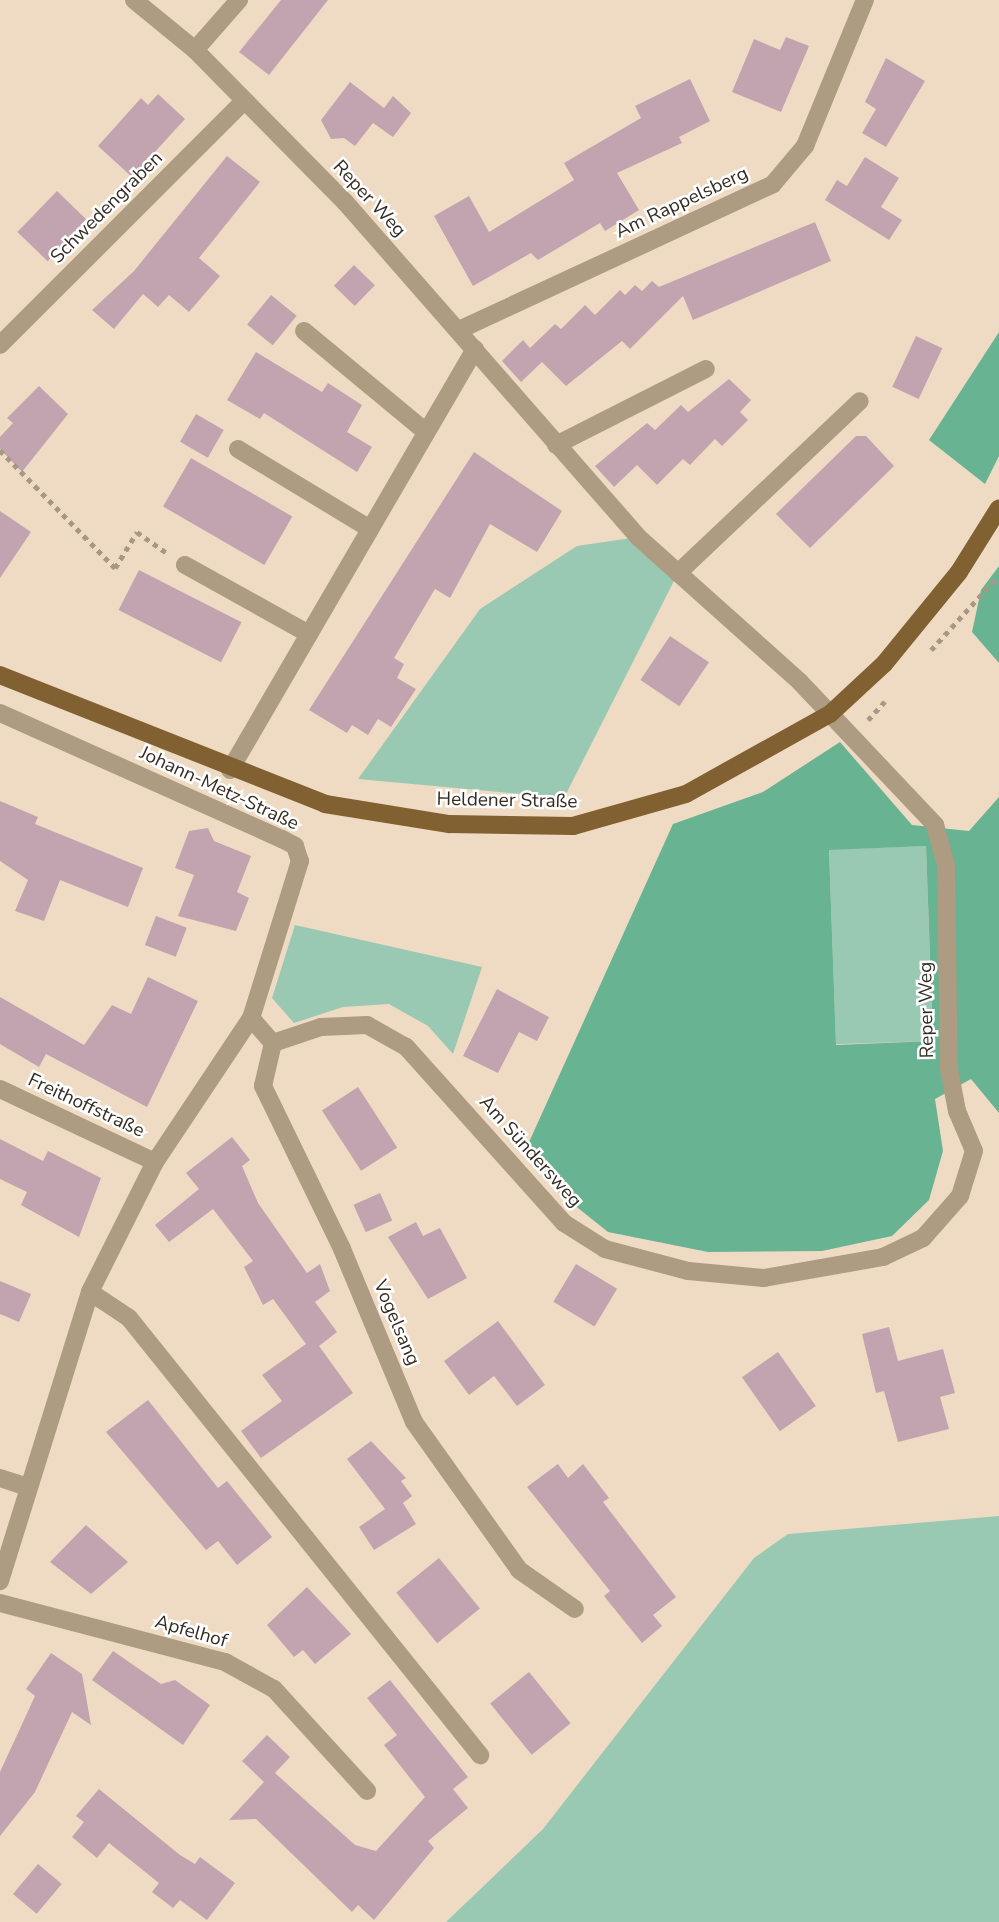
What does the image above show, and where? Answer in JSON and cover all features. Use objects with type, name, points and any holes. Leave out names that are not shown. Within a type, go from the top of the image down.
[{"type":"main road","name":"Heldener Straße","points":[[0,675],[230,770],[325,804],[449,824],[573,826],[686,794],[830,714],[884,664],[959,572],[999,508]]},
{"type":"street","name":"Reper Weg","points":[[134,0],[195,50],[459,330],[556,444],[678,573],[830,714],[935,825],[946,865],[949,1069],[957,1111],[974,1151]]},
{"type":"street","points":[[195,50],[239,0]]},
{"type":"street","name":"Am Rappelsberg","points":[[459,330],[773,184],[805,146],[865,0]]},
{"type":"street","name":"Schwedengraben","points":[[0,345],[244,101]]},
{"type":"street","points":[[304,331],[426,432]]},
{"type":"street","points":[[230,770],[475,349]]},
{"type":"street","points":[[556,444],[706,369]]},
{"type":"street","points":[[678,573],[860,401]]},
{"type":"street","points":[[238,449],[370,529]]},
{"type":"street","points":[[185,565],[309,634]]},
{"type":"street","name":"Johann-Metz-Straße","points":[[0,713],[295,846],[300,861],[250,1018]]},
{"type":"street","points":[[0,1581],[6,1532],[27,1487],[90,1292],[155,1162],[250,1018],[273,1043]]},
{"type":"street","name":"Am Sündersweg","points":[[273,1043],[321,1027],[377,1030],[406,1047],[564,1223],[605,1250],[688,1271],[764,1278],[883,1258],[923,1238],[953,1204],[974,1151]]},
{"type":"street","name":"Vogelsang","points":[[273,1043],[263,1086],[342,1249],[414,1422],[519,1570],[575,1609]]},
{"type":"street","name":"Freithoffstraße","points":[[0,1089],[155,1162]]},
{"type":"street","points":[[90,1292],[129,1318],[480,1755]]},
{"type":"street","points":[[0,1478],[27,1487]]},
{"type":"street","name":"Apfelhof","points":[[0,1603],[225,1662],[274,1689],[367,1791]]},
{"type":"path","points":[[0,450],[115,568],[137,532],[185,565]]},
{"type":"green space","points":[[999,332],[999,456],[985,484],[929,440]]},
{"type":"green space","points":[[638,537],[678,573],[564,798],[358,779],[480,609],[577,546]]},
{"type":"green space","points":[[999,566],[999,663],[972,632],[981,590]]},
{"type":"green space","points":[[840,742],[912,825],[969,831],[999,797],[999,1113],[971,1079],[935,1099],[943,1151],[929,1200],[892,1236],[822,1251],[708,1252],[608,1232],[558,1192],[525,1151],[673,824],[763,792]],"holes":[[[926,846],[933,1041],[836,1045],[829,850]]]},
{"type":"green space","points":[[926,846],[933,1041],[836,1044],[829,849]]},
{"type":"green space","points":[[295,925],[482,967],[453,1054],[428,1026],[389,1004],[343,1007],[294,1023],[272,998]]},
{"type":"green space","points":[[999,1516],[999,1922],[446,1922],[543,1829],[754,1558],[788,1534]]},
{"type":"building","points":[[281,0],[328,0],[269,75],[239,52]]},
{"type":"building","points":[[786,37],[809,46],[781,112],[732,92],[754,39],[780,50]]},
{"type":"building","points":[[886,58],[925,81],[886,147],[862,133],[876,109],[865,102]]},
{"type":"building","points":[[690,79],[710,121],[679,137],[682,143],[617,173],[639,210],[605,231],[600,223],[538,260],[531,253],[473,286],[434,216],[469,196],[489,232],[574,180],[564,163],[641,118],[635,106]]},
{"type":"building","points":[[350,82],[384,108],[393,96],[411,113],[393,137],[373,123],[355,146],[344,138],[331,139],[321,120]]},
{"type":"building","points":[[158,94],[185,119],[132,177],[98,146],[141,98],[148,105]]},
{"type":"building","points":[[227,156],[260,182],[199,258],[220,276],[189,312],[169,295],[158,307],[143,294],[114,329],[92,310],[134,271]]},
{"type":"building","points":[[865,157],[899,178],[881,207],[902,220],[889,240],[825,200],[837,180],[847,186]]},
{"type":"building","points":[[57,191],[87,220],[48,261],[17,232]]},
{"type":"building","points":[[815,222],[831,261],[693,320],[683,296],[630,349],[622,341],[566,386],[542,362],[521,382],[502,361],[523,340],[530,348],[555,324],[561,329],[585,305],[595,315],[620,290],[625,295],[635,285],[642,291],[652,281],[659,287]]},
{"type":"building","points":[[354,265],[375,285],[355,306],[334,286]]},
{"type":"building","points":[[271,295],[297,316],[273,345],[247,325]]},
{"type":"building","points":[[916,336],[942,348],[919,399],[892,387]]},
{"type":"building","points":[[256,352],[322,392],[328,383],[362,405],[347,432],[372,447],[357,472],[264,413],[260,419],[227,400]]},
{"type":"building","points":[[729,379],[751,400],[740,412],[748,420],[722,446],[715,439],[690,465],[683,459],[657,485],[637,465],[614,487],[595,466],[647,423],[655,430],[681,405],[688,412]]},
{"type":"building","points":[[39,386],[68,414],[22,472],[0,449],[0,437],[13,423],[7,418]]},
{"type":"building","points":[[196,414],[224,430],[208,458],[180,442]]},
{"type":"building","points":[[856,436],[866,436],[894,466],[810,548],[776,514]]},
{"type":"building","points":[[474,452],[562,511],[537,552],[490,524],[450,598],[435,589],[394,658],[404,664],[397,678],[416,689],[391,727],[378,719],[368,735],[352,725],[347,733],[309,710]]},
{"type":"building","points":[[191,458],[292,516],[264,565],[163,506]]},
{"type":"building","points":[[0,511],[31,532],[0,578]]},
{"type":"building","points":[[139,570],[241,622],[221,662],[119,610]]},
{"type":"building","points":[[670,636],[709,662],[679,706],[640,680]]},
{"type":"building","points":[[0,801],[38,817],[35,824],[143,868],[128,907],[60,880],[44,921],[15,911],[28,880],[0,861]]},
{"type":"building","points":[[208,828],[214,841],[251,856],[237,892],[249,898],[236,931],[178,916],[194,875],[175,868],[189,831]]},
{"type":"building","points":[[156,916],[187,928],[176,957],[145,945]]},
{"type":"building","points":[[148,977],[198,1001],[147,1107],[46,1054],[39,1067],[0,1044],[0,997],[84,1045],[112,1005],[131,1014]]},
{"type":"building","points":[[497,989],[549,1017],[537,1041],[519,1032],[498,1073],[463,1056]]},
{"type":"building","points":[[358,1087],[397,1147],[361,1171],[322,1110]]},
{"type":"building","points":[[232,1137],[250,1160],[242,1166],[258,1203],[307,1273],[320,1264],[330,1291],[315,1302],[337,1332],[319,1346],[353,1393],[261,1458],[241,1431],[282,1401],[262,1375],[306,1344],[273,1299],[263,1305],[244,1267],[253,1261],[213,1209],[169,1242],[155,1225],[199,1189],[186,1173]]},
{"type":"building","points":[[0,1139],[43,1161],[48,1151],[101,1178],[79,1237],[21,1205],[27,1192],[0,1179]]},
{"type":"building","points":[[380,1193],[392,1220],[366,1232],[354,1205]]},
{"type":"building","points":[[416,1222],[423,1236],[440,1228],[467,1278],[428,1299],[388,1237]]},
{"type":"building","points":[[576,1264],[617,1289],[594,1326],[553,1302]]},
{"type":"building","points":[[0,1281],[31,1294],[19,1322],[0,1314]]},
{"type":"building","points":[[498,1321],[545,1385],[517,1406],[494,1376],[469,1395],[444,1361]]},
{"type":"building","points":[[889,1327],[898,1361],[943,1349],[955,1393],[940,1397],[949,1429],[898,1442],[884,1391],[876,1393],[862,1334]]},
{"type":"building","points":[[778,1352],[816,1406],[780,1431],[742,1377]]},
{"type":"building","points":[[148,1400],[218,1488],[227,1481],[272,1537],[237,1565],[218,1541],[206,1550],[106,1432]]},
{"type":"building","points":[[371,1441],[406,1478],[401,1481],[412,1496],[403,1503],[416,1524],[374,1550],[359,1527],[385,1509],[347,1459]]},
{"type":"building","points":[[558,1464],[568,1478],[583,1464],[609,1498],[603,1502],[676,1597],[653,1615],[662,1626],[642,1643],[604,1596],[610,1591],[527,1487]]},
{"type":"building","points":[[86,1525],[128,1562],[91,1594],[50,1562]]},
{"type":"building","points":[[439,1558],[480,1609],[437,1643],[396,1593]]},
{"type":"building","points":[[307,1587],[351,1634],[315,1664],[303,1650],[294,1657],[267,1625]]},
{"type":"building","points":[[113,1651],[161,1684],[175,1680],[210,1705],[183,1745],[92,1680]]},
{"type":"building","points":[[51,1653],[82,1674],[91,1725],[72,1712],[35,1792],[0,1836],[0,1772],[35,1696],[26,1689]]},
{"type":"building","points":[[529,1672],[571,1723],[532,1755],[490,1703]]},
{"type":"building","points":[[390,1680],[468,1777],[453,1789],[468,1808],[428,1841],[434,1848],[374,1920],[358,1905],[352,1912],[256,1819],[229,1820],[264,1782],[242,1761],[267,1735],[290,1757],[275,1773],[355,1845],[376,1851],[425,1797],[384,1745],[397,1735],[367,1698]]},
{"type":"building","points":[[99,1789],[180,1855],[195,1864],[200,1857],[235,1883],[207,1920],[180,1900],[173,1908],[152,1892],[159,1883],[109,1843],[97,1858],[72,1837],[84,1822],[76,1816]]},
{"type":"building","points":[[38,1864],[62,1884],[37,1914],[13,1894]]}]
